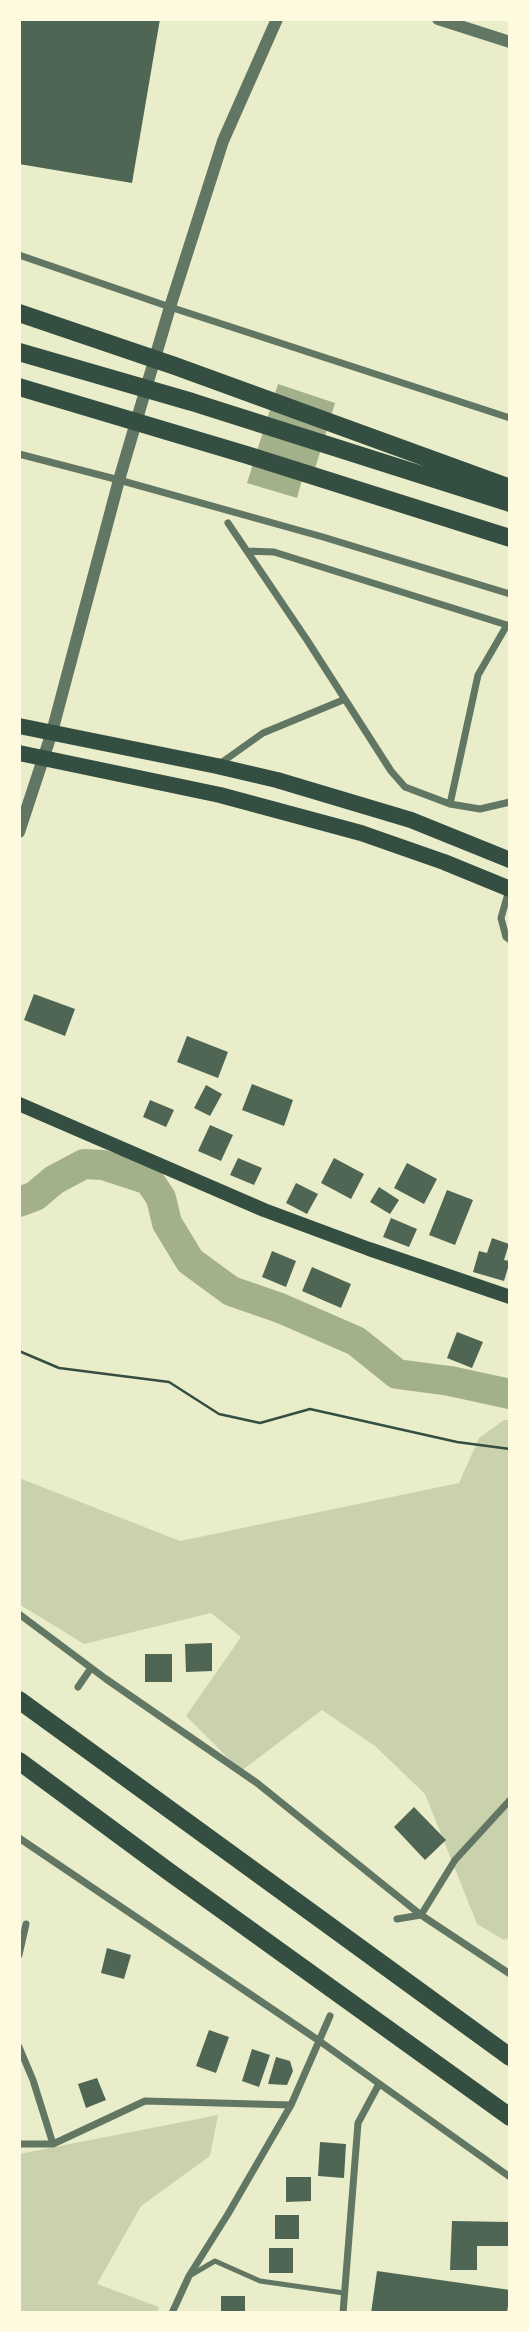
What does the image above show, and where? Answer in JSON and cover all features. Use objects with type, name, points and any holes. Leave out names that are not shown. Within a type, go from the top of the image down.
[{"type":"highway","points":[[19,313],[175,366],[510,488]]},
{"type":"highway","points":[[19,352],[192,402],[510,503]]},
{"type":"highway","points":[[19,387],[510,538]]},
{"type":"highway","points":[[19,726],[277,780],[411,820],[510,860]]},
{"type":"highway","points":[[19,753],[220,795],[361,833],[510,889]]},
{"type":"highway","points":[[19,1700],[510,2057]]},
{"type":"highway","points":[[19,1761],[510,2117]]},
{"type":"main road","points":[[19,1104],[264,1210],[510,1297]]},
{"type":"street","points":[[19,832],[52,732],[119,480],[170,307],[223,141],[277,19]]},
{"type":"street","points":[[438,19],[510,42]]},
{"type":"street","points":[[19,255],[510,418]]},
{"type":"street","points":[[19,454],[323,537],[510,594]]},
{"type":"street","points":[[228,523],[307,640],[343,700],[391,771],[405,787],[450,804],[480,809],[510,802]]},
{"type":"street","points":[[247,551],[274,552],[509,626],[478,675],[450,804]]},
{"type":"street","points":[[217,766],[263,733],[343,700]]},
{"type":"street","points":[[510,889],[501,918],[506,937],[510,940]]},
{"type":"street","points":[[19,1614],[91,1668],[257,1783],[421,1915],[510,1974]]},
{"type":"street","points":[[78,1686],[91,1668]]},
{"type":"street","points":[[397,1919],[421,1915],[455,1860],[510,1800]]},
{"type":"street","points":[[19,1838],[318,2040],[510,2177]]},
{"type":"street","points":[[19,1955],[26,1924]]},
{"type":"street","points":[[172,2313],[189,2276],[291,2105],[330,2016]]},
{"type":"street","points":[[19,2047],[33,2080],[53,2144]]},
{"type":"street","points":[[343,2313],[358,2123],[379,2084]]},
{"type":"street","points":[[19,2144],[53,2144],[145,2101],[291,2105]]},
{"type":"lane","points":[[189,2276],[215,2261],[260,2281],[344,2293]]},
{"type":"path","points":[[19,1351],[60,1368],[169,1382],[219,1414],[260,1423],[310,1409],[457,1442],[510,1449]]},
{"type":"shaded area","points":[[278,384],[335,403],[311,482],[302,480],[297,498],[247,483]]},
{"type":"shaded area","points":[[504,1420],[510,1420],[510,1937],[504,1940],[477,1924],[425,1794],[375,1746],[322,1710],[241,1771],[186,1716],[241,1637],[211,1613],[84,1644],[19,1604],[19,1478],[180,1541],[459,1483],[479,1438]]},
{"type":"shaded area","points":[[218,2115],[210,2156],[141,2206],[97,2284],[159,2307],[158,2313],[19,2313],[19,2154]]},
{"type":"building","points":[[19,19],[160,19],[132,183],[19,164]]},
{"type":"building","points":[[34,994],[75,1009],[65,1036],[24,1020]]},
{"type":"building","points":[[187,1036],[228,1052],[218,1078],[177,1062]]},
{"type":"building","points":[[252,1084],[293,1100],[284,1126],[242,1110]]},
{"type":"building","points":[[206,1085],[222,1094],[210,1116],[194,1108]]},
{"type":"building","points":[[150,1100],[174,1110],[166,1127],[143,1117]]},
{"type":"building","points":[[210,1125],[233,1135],[221,1161],[198,1151]]},
{"type":"building","points":[[238,1158],[262,1168],[254,1185],[230,1175]]},
{"type":"building","points":[[334,1158],[364,1174],[351,1199],[321,1183]]},
{"type":"building","points":[[407,1163],[437,1179],[424,1204],[394,1188]]},
{"type":"building","points":[[296,1183],[318,1194],[307,1214],[286,1203]]},
{"type":"building","points":[[379,1187],[399,1200],[390,1214],[370,1202]]},
{"type":"building","points":[[447,1190],[473,1200],[455,1245],[429,1235]]},
{"type":"building","points":[[391,1218],[417,1229],[409,1247],[383,1237]]},
{"type":"building","points":[[492,1238],[509,1244],[504,1260],[510,1261],[504,1281],[473,1272],[479,1251],[487,1253]]},
{"type":"building","points":[[272,1251],[296,1261],[286,1287],[262,1277]]},
{"type":"building","points":[[312,1267],[351,1284],[341,1308],[302,1291]]},
{"type":"building","points":[[457,1332],[483,1342],[472,1368],[447,1358]]},
{"type":"building","points":[[212,1643],[212,1671],[186,1672],[185,1644]]},
{"type":"building","points":[[145,1654],[172,1654],[172,1682],[145,1682]]},
{"type":"building","points":[[414,1807],[446,1840],[425,1860],[394,1827]]},
{"type":"building","points":[[107,1948],[131,1955],[124,1979],[101,1973]]},
{"type":"building","points":[[209,2030],[229,2037],[216,2073],[196,2066]]},
{"type":"building","points":[[252,2049],[270,2055],[259,2087],[242,2081]]},
{"type":"building","points":[[276,2057],[290,2061],[293,2071],[287,2085],[268,2084]]},
{"type":"building","points":[[97,2078],[106,2100],[86,2108],[78,2084]]},
{"type":"building","points":[[320,2142],[346,2144],[344,2178],[318,2176]]},
{"type":"building","points":[[286,2177],[311,2177],[311,2201],[286,2202]]},
{"type":"building","points":[[275,2215],[299,2215],[299,2239],[275,2239]]},
{"type":"building","points":[[452,2221],[509,2222],[509,2246],[477,2246],[477,2270],[450,2270]]},
{"type":"building","points":[[269,2248],[293,2248],[293,2273],[269,2273]]},
{"type":"building","points":[[377,2271],[510,2290],[507,2313],[371,2313]]},
{"type":"building","points":[[221,2296],[245,2296],[245,2313],[221,2313]]},
{"type":"waterway","points":[[19,1202],[35,1196],[54,1180],[84,1164],[103,1165],[149,1180],[161,1198],[167,1223],[190,1261],[231,1291],[280,1308],[356,1341],[397,1374],[450,1381],[510,1394]]}]
